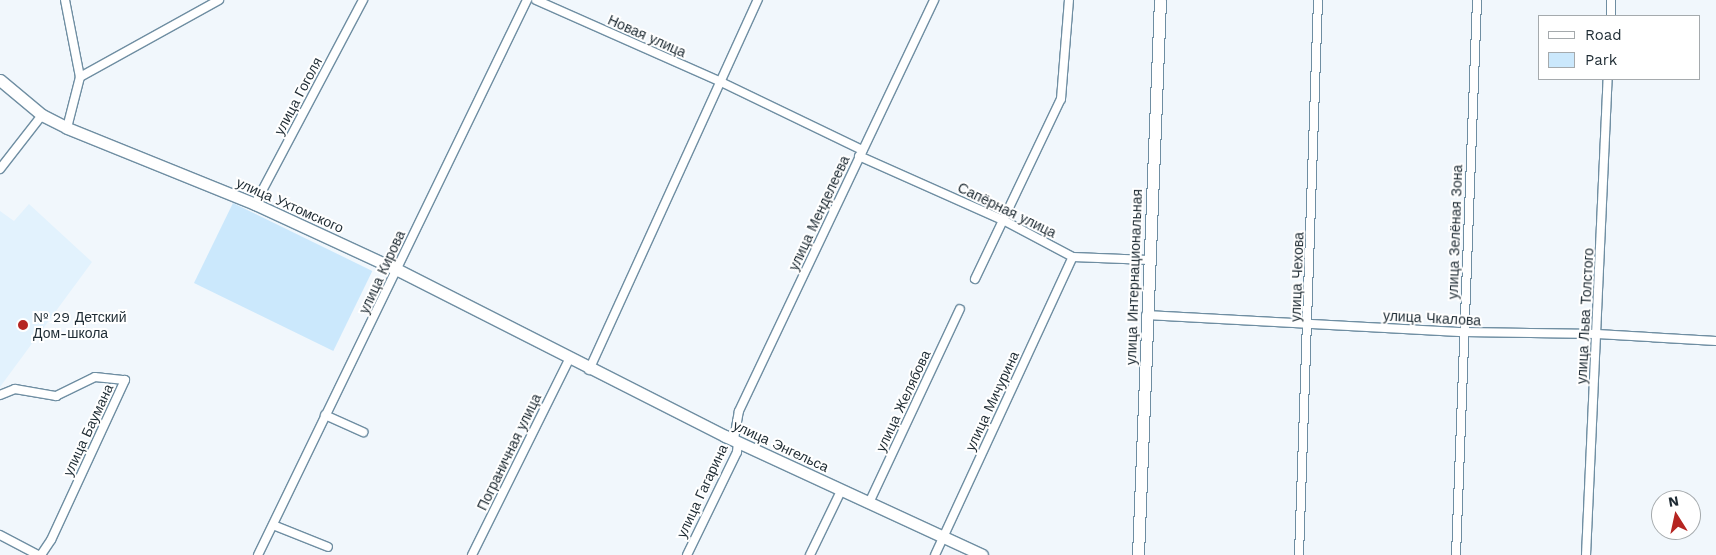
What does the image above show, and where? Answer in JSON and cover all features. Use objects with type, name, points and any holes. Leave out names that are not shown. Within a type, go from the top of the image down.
[{"type":"main road","name":"улица Интернациональная","points":[[1138,555],[1146,315],[1160,0]]},
{"type":"main road","name":"улица Ухтомского","points":[[0,80],[42,115],[67,128],[255,204],[398,270],[569,360]]},
{"type":"main road","name":"улица Энгельса","points":[[569,360],[841,491],[982,555]]},
{"type":"street","points":[[65,0],[80,77],[67,128]]},
{"type":"street","points":[[80,77],[219,0]]},
{"type":"street","name":"улица Гоголя","points":[[255,204],[363,0]]},
{"type":"street","name":"улица Кирова","points":[[258,555],[325,415],[398,270],[527,0]]},
{"type":"street","name":"Новая улица","points":[[536,0],[721,82]]},
{"type":"street","points":[[589,370],[758,0]]},
{"type":"street","name":"улица Менделеева","points":[[734,439],[739,411],[934,0]]},
{"type":"street","points":[[975,279],[1061,99],[1069,0]]},
{"type":"street","name":"улица Чехова","points":[[1299,555],[1318,0]]},
{"type":"street","name":"улица Зелёная Зона","points":[[1456,555],[1477,0]]},
{"type":"street","points":[[1611,0],[1611,15]]},
{"type":"street","name":"улица Льва Толстого","points":[[1586,555],[1598,334],[1608,80]]},
{"type":"street","name":"Сапёрная улица","points":[[721,82],[860,153],[1003,220],[1073,257],[1149,260]]},
{"type":"street","points":[[0,169],[42,115]]},
{"type":"street","name":"улица Мичурина","points":[[935,555],[1073,257]]},
{"type":"street","name":"улица Желябова","points":[[869,503],[960,309]]},
{"type":"street","name":"улица Чкалова","points":[[1146,315],[1464,332],[1598,334],[1716,341]]},
{"type":"street","name":"Пограничная улица","points":[[472,555],[569,360]]},
{"type":"street","name":"улица Баумана","points":[[0,395],[15,389],[56,396],[95,377],[124,380],[51,540],[39,555]]},
{"type":"street","points":[[325,415],[364,432]]},
{"type":"street","name":"улица Гагарина","points":[[687,555],[737,452],[738,443],[734,439]]},
{"type":"street","points":[[810,555],[841,491]]},
{"type":"street","points":[[274,525],[328,547]]},
{"type":"street","points":[[0,535],[39,555]]},
{"type":"shaded area","name":"№ 29 Детский Дом-школа","points":[[29,204],[92,262],[0,387],[0,211],[14,221]]},
{"type":"green space","points":[[233,203],[372,271],[333,351],[194,283]]},
{"type":"place","name":"№ 29 Детский Дом-школа","points":[[23,325]]}]
